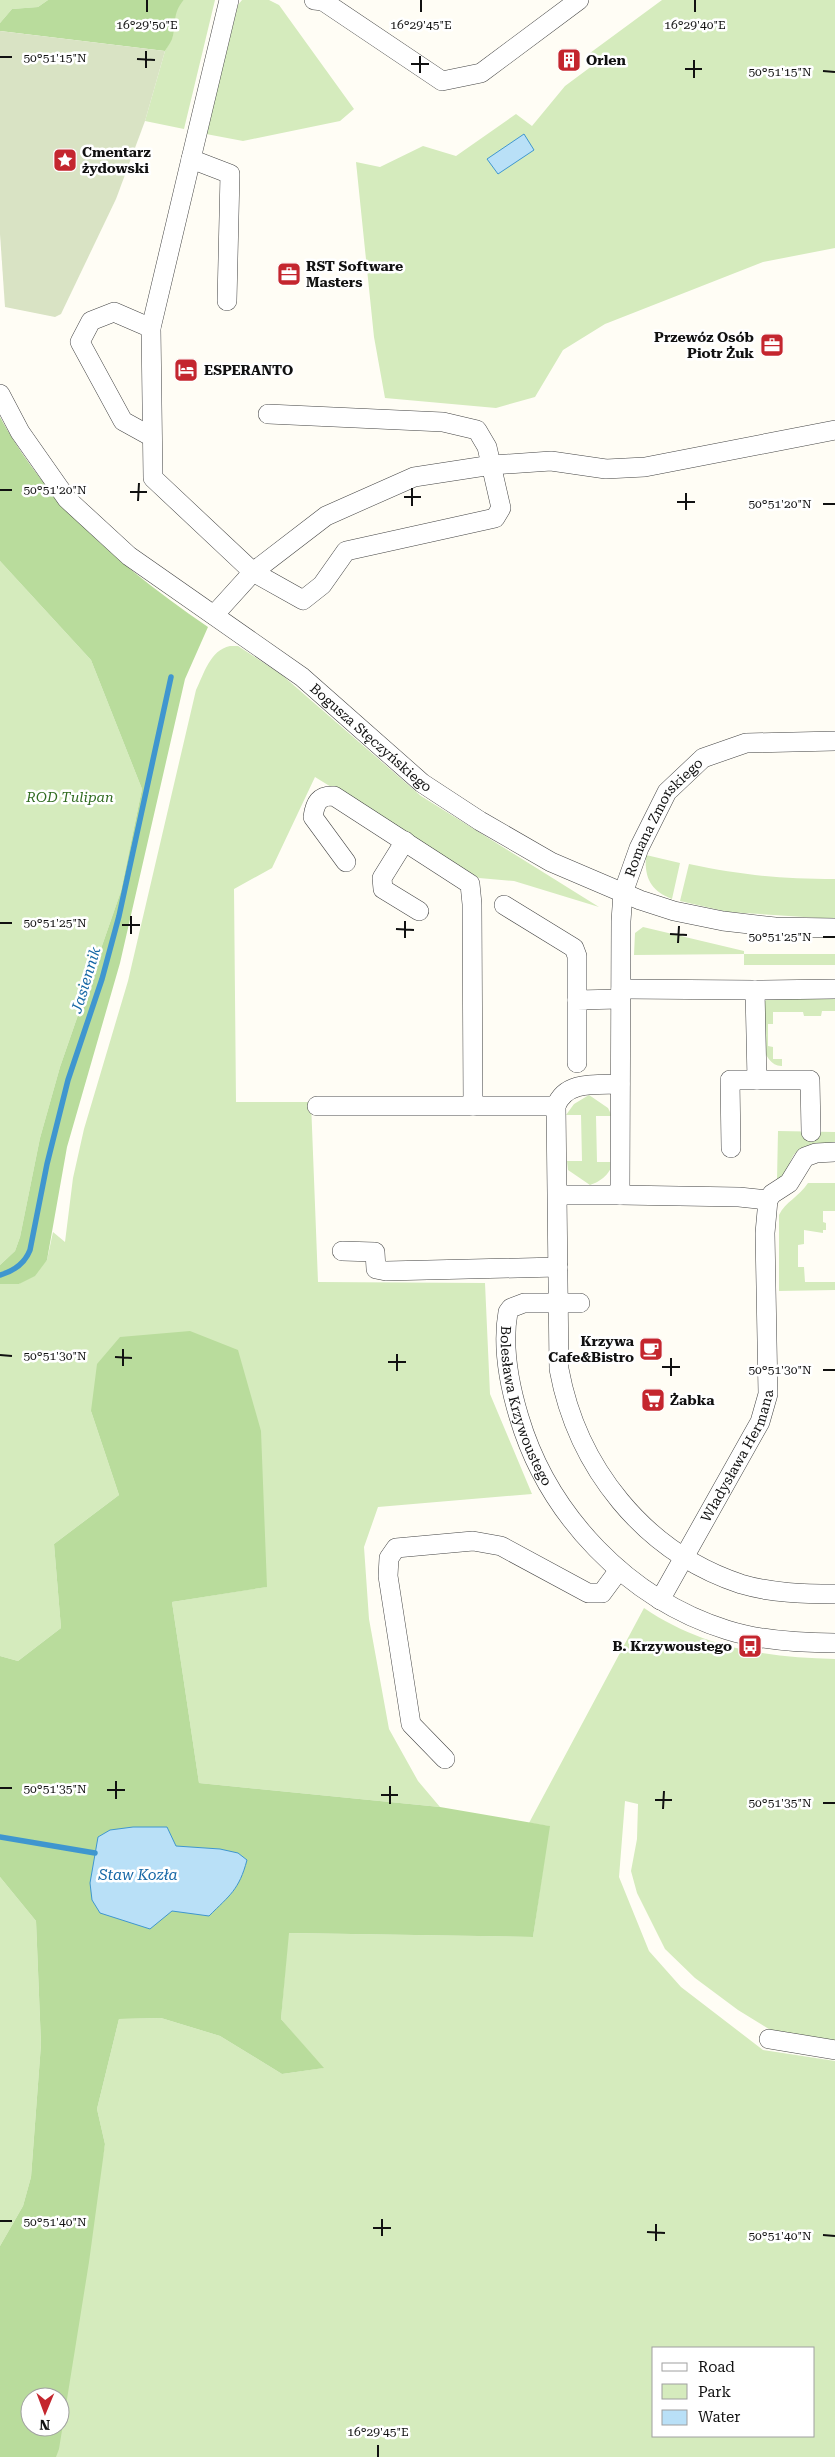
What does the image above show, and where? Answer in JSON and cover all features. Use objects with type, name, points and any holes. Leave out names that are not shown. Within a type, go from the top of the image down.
[{"type":"street","points":[[229,0],[151,328],[153,478],[253,572],[303,600],[322,585],[346,551],[495,518],[501,508],[487,447],[478,430],[443,422],[268,414]]},
{"type":"street","points":[[314,0],[323,0],[442,81],[480,73],[579,0]]},
{"type":"street","points":[[191,159],[230,174],[227,301]]},
{"type":"street","points":[[151,328],[114,312],[91,321],[80,342],[123,421],[152,437]]},
{"type":"street","name":"Bogusza Stęczyńskiego","points":[[0,394],[20,432],[67,500],[129,556],[302,677],[422,783],[480,821],[551,862],[623,893],[674,911],[723,921],[775,927],[835,928]]},
{"type":"street","points":[[214,616],[253,572],[326,516],[414,477],[492,464],[552,461],[606,469],[645,466],[835,430]]},
{"type":"street","name":"Romana Zmorskiego","points":[[620,1195],[620,994],[623,893],[639,848],[667,792],[704,758],[746,744],[835,741]]},
{"type":"street","points":[[346,862],[313,817],[314,806],[325,795],[334,796],[470,884],[472,904],[473,1106]]},
{"type":"street","points":[[405,841],[382,878],[381,884],[388,892],[419,911]]},
{"type":"street","points":[[504,905],[574,948],[577,956],[577,1063]]},
{"type":"street","points":[[577,1000],[620,994],[835,989]]},
{"type":"street","points":[[756,990],[757,1080]]},
{"type":"street","points":[[731,1148],[730,1080],[810,1080],[811,1132]]},
{"type":"street","points":[[620,1084],[574,1087],[559,1098],[556,1106],[560,1369],[568,1409],[578,1436],[591,1461],[618,1499],[648,1529],[685,1557],[742,1584],[791,1592],[835,1594]]},
{"type":"street","points":[[317,1106],[556,1106]]},
{"type":"street","points":[[558,1195],[768,1200],[772,1194],[789,1183],[805,1156],[816,1153],[835,1152]]},
{"type":"street","name":"Władysława Hermana","points":[[660,1600],[760,1422],[768,1394],[765,1233],[768,1200]]},
{"type":"street","points":[[342,1251],[375,1252],[376,1269],[386,1271],[558,1267]]},
{"type":"street","name":"Bolesława Krzywoustego","points":[[558,1303],[524,1303],[511,1308],[508,1312],[507,1358],[514,1397],[524,1435],[552,1491],[570,1517],[619,1570],[660,1600],[698,1619],[752,1636],[806,1643],[835,1643]]},
{"type":"street","points":[[558,1303],[580,1303]]},
{"type":"street","points":[[445,1759],[411,1724],[388,1576],[388,1558],[396,1548],[473,1542],[501,1546],[588,1593],[602,1593],[619,1570]]},
{"type":"street","points":[[770,2039],[835,2050]]},
{"type":"green space","points":[[0,0],[48,0],[38,7],[12,9],[0,23]]},
{"type":"green space","points":[[48,0],[184,0],[176,13],[172,38],[165,51],[0,31],[0,23],[12,9],[38,7]]},
{"type":"green space","points":[[184,0],[215,0],[184,129],[145,121],[165,51],[173,36],[173,20],[178,7]]},
{"type":"green space","points":[[242,0],[269,0],[279,5],[354,109],[340,121],[243,141],[206,134],[238,5]]},
{"type":"green space","points":[[662,0],[835,0],[835,248],[763,262],[605,324],[563,350],[535,397],[496,408],[385,398],[374,337],[356,162],[380,167],[423,146],[456,156],[516,114],[532,126],[565,86],[596,63],[590,53]]},
{"type":"green space","name":"Cmentarz żydowski","points":[[0,31],[165,51],[145,121],[116,199],[61,314],[55,317],[5,307],[0,234]]},
{"type":"green space","points":[[0,417],[19,449],[65,508],[119,559],[177,606],[208,627],[185,679],[120,963],[67,1147],[47,1260],[35,1276],[19,1284],[0,1284],[0,1265],[15,1251],[20,1237],[40,1138],[60,1067],[121,891],[142,789],[91,660],[0,561]]},
{"type":"green space","name":"ROD Tulipan","points":[[0,561],[91,660],[142,789],[121,891],[60,1067],[40,1138],[20,1237],[15,1251],[0,1265]]},
{"type":"green space","points":[[238,646],[282,675],[421,796],[599,907],[514,881],[479,878],[315,777],[272,868],[234,889],[236,1102],[311,1102],[318,1282],[485,1283],[490,1394],[532,1494],[378,1507],[364,1547],[369,1619],[389,1729],[418,1781],[440,1807],[199,1783],[172,1602],[266,1587],[91,1411],[119,1495],[54,1544],[61,1628],[18,1661],[0,1656],[0,1284],[19,1284],[47,1260],[53,1232],[65,1242],[73,1178],[84,1129],[128,981],[196,690],[213,657],[223,648]]},
{"type":"green space","points":[[646,855],[680,863],[672,899],[659,892],[650,883],[646,870]]},
{"type":"green space","points":[[689,864],[761,876],[835,879],[835,919],[728,912],[680,901]]},
{"type":"green space","points":[[643,927],[744,951],[744,954],[634,955],[635,933]]},
{"type":"green space","points":[[744,954],[835,954],[835,965],[744,965]]},
{"type":"green space","points":[[835,996],[835,1011],[822,1011],[821,1016],[804,1016],[803,1012],[773,1012],[773,1024],[768,1024],[768,1046],[773,1047],[773,1059],[782,1059],[782,1066],[774,1064],[768,1058],[763,1048],[761,1038],[760,1015],[766,1000],[773,997]]},
{"type":"green space","points":[[589,1095],[608,1108],[612,1116],[596,1116],[597,1162],[612,1162],[610,1170],[605,1176],[598,1182],[590,1185],[568,1170],[567,1161],[582,1161],[581,1115],[566,1115],[574,1104]]},
{"type":"green space","points":[[778,1131],[835,1132],[835,1145],[812,1145],[800,1149],[793,1156],[784,1174],[777,1180]]},
{"type":"green space","points":[[808,1183],[835,1183],[835,1211],[823,1211],[823,1222],[826,1223],[826,1230],[823,1230],[823,1233],[804,1230],[804,1244],[798,1245],[798,1267],[804,1267],[805,1282],[835,1282],[835,1290],[779,1291],[779,1215],[785,1206]]},
{"type":"green space","points":[[190,1331],[238,1350],[261,1431],[267,1587],[172,1602],[199,1783],[440,1807],[550,1826],[533,1937],[289,1933],[281,2019],[324,2068],[282,2074],[220,2036],[161,2018],[119,2019],[97,2109],[105,2144],[69,2387],[20,2387],[20,2437],[61,2437],[59,2449],[56,2457],[0,2457],[0,2246],[23,2206],[31,2177],[41,2044],[36,1921],[0,1877],[0,1656],[18,1661],[61,1628],[54,1544],[119,1495],[91,1411],[97,1364],[120,1337]]},
{"type":"green space","points":[[644,1608],[666,1622],[689,1633],[735,1648],[784,1656],[835,1659],[835,2042],[772,2031],[738,2010],[695,1978],[665,1949],[637,1893],[631,1871],[637,1839],[638,1804],[625,1801],[619,1877],[649,1951],[681,1987],[763,2050],[835,2061],[835,2457],[44,2457],[55,2437],[70,2437],[70,2387],[62,2387],[105,2144],[97,2109],[119,2019],[161,2018],[220,2036],[282,2074],[323,2068],[281,2019],[288,1933],[533,1937],[549,1826],[529,1823]]},
{"type":"green space","points":[[0,1877],[36,1921],[41,2044],[31,2177],[23,2206],[0,2246]]},
{"type":"water","points":[[524,134],[534,150],[498,174],[487,159]]},
{"type":"water","name":"Staw Kozła","points":[[133,1827],[167,1827],[176,1846],[220,1849],[238,1853],[247,1860],[241,1878],[223,1903],[209,1916],[172,1911],[150,1929],[100,1913],[92,1900],[90,1883],[98,1837],[110,1830]]},
{"type":"waterway","name":"Jasiennik","points":[[0,1275],[18,1266],[30,1250],[47,1164],[68,1080],[102,979],[119,916],[171,677]]},
{"type":"waterway","points":[[0,1837],[95,1853]]},
{"type":"place","name":"Orlen","points":[[569,60]]},
{"type":"place","name":"Cmentarz żydowski","points":[[65,160]]},
{"type":"place","name":"RST Software Masters","points":[[289,274]]},
{"type":"place","name":"Przewóz Osób Piotr Żuk","points":[[772,345]]},
{"type":"place","name":"ESPERANTO","points":[[186,370]]},
{"type":"place","name":"Krzywa Cafe&Bistro","points":[[651,1349]]},
{"type":"place","name":"Żabka","points":[[653,1400]]},
{"type":"place","name":"B. Krzywoustego","points":[[750,1646]]}]
